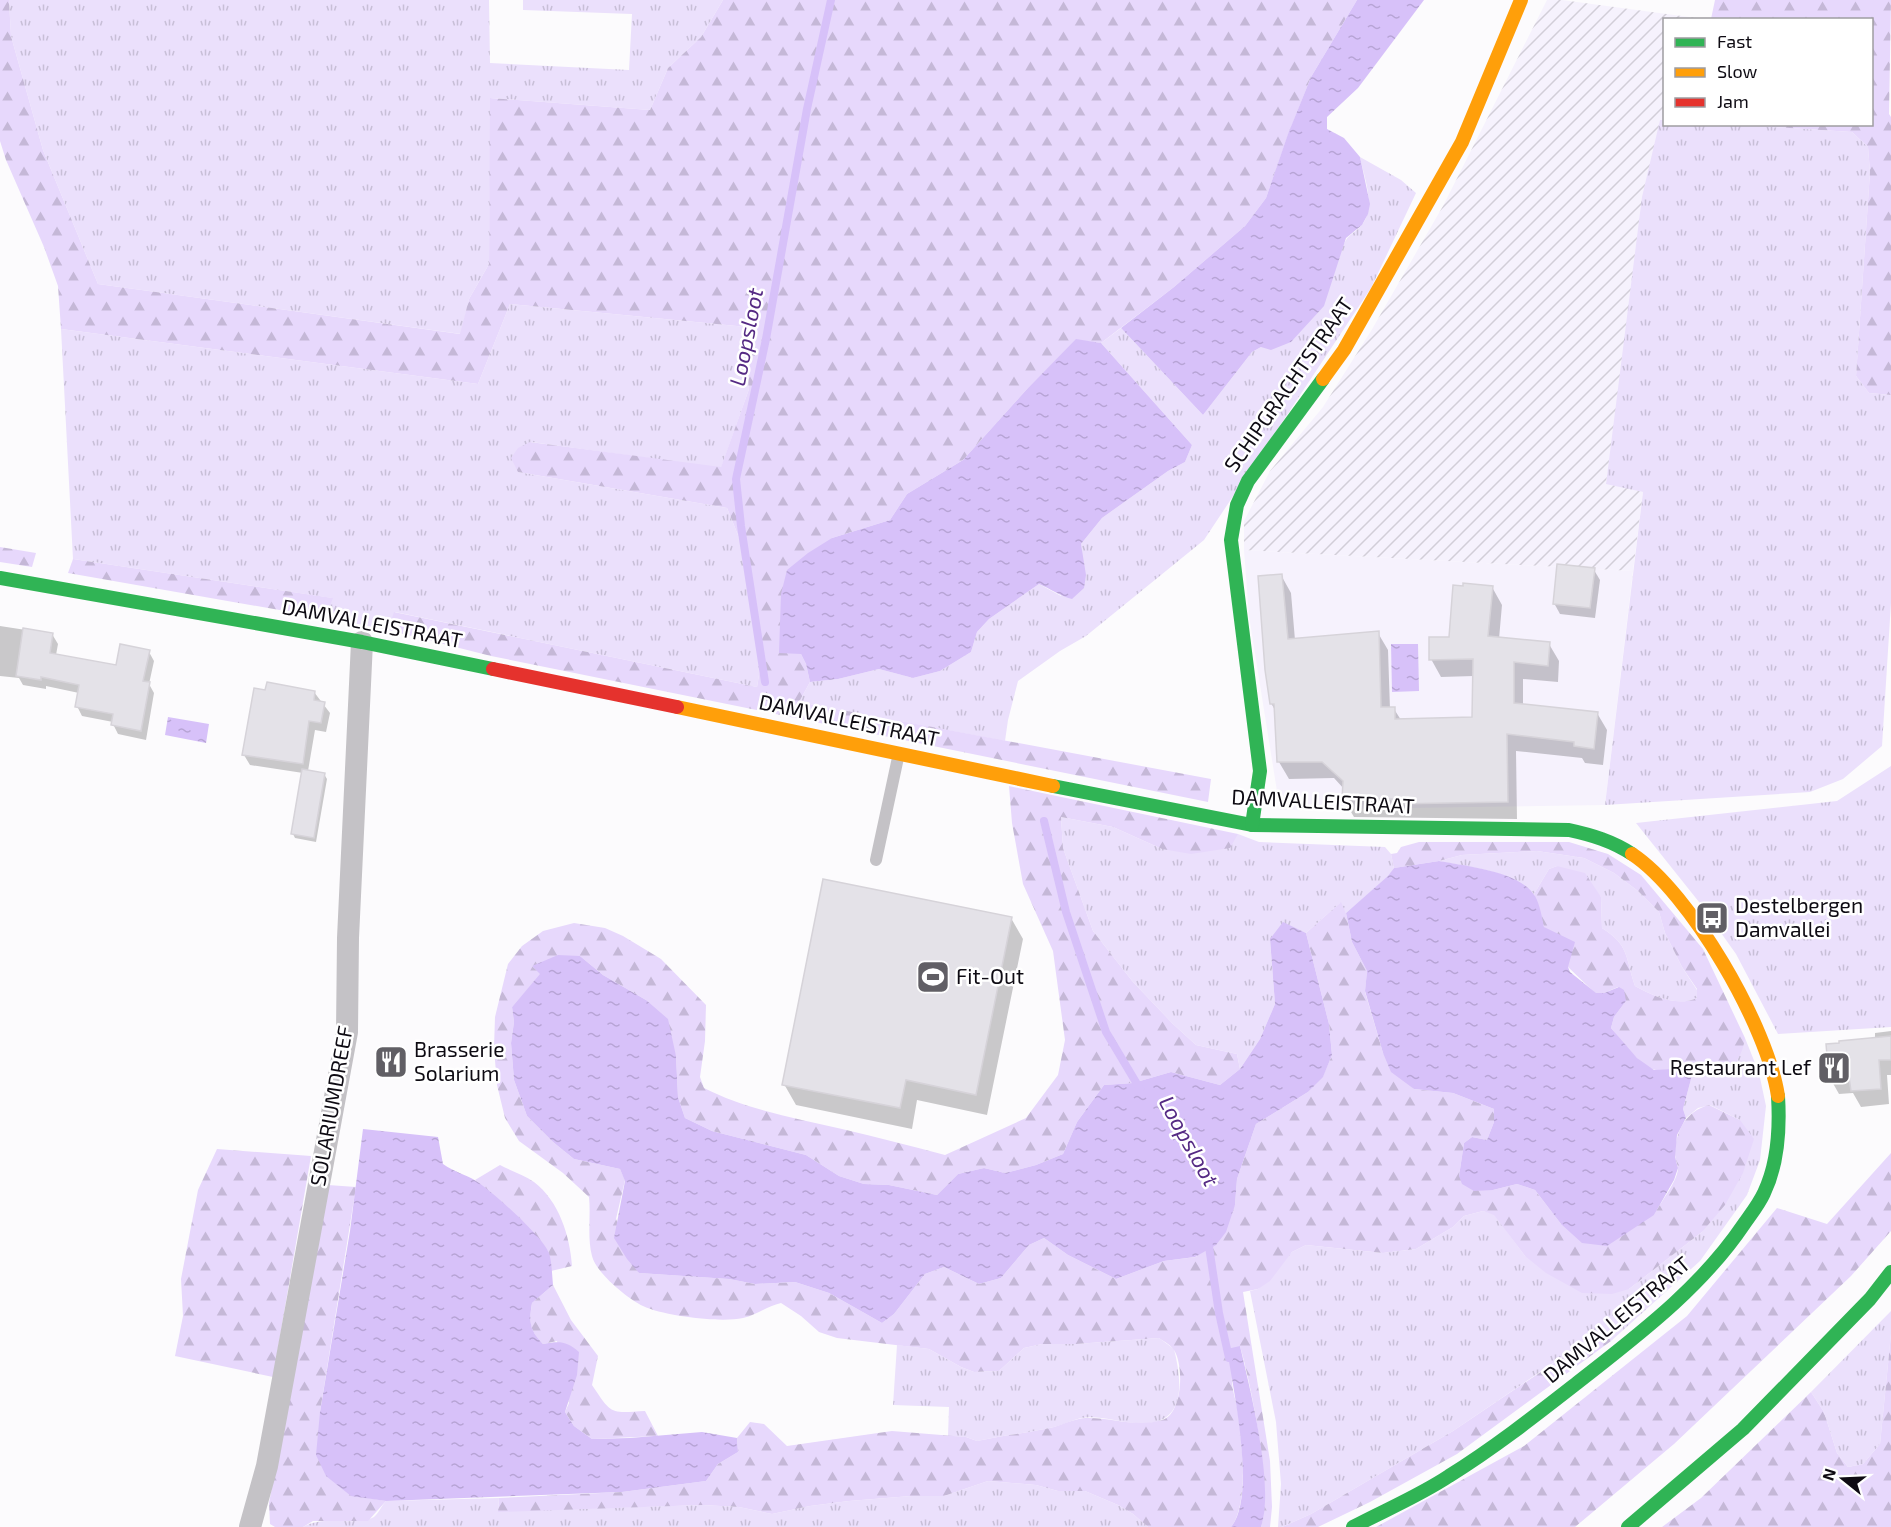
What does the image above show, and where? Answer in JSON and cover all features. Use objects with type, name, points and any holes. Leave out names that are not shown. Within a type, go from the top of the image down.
[{"type":"main road","name":"SCHIPGRACHTSTRAAT","points":[[1252,825],[1260,771],[1231,540],[1233,516],[1252,473],[1344,350],[1462,142],[1521,0]]},
{"type":"main road","name":"DAMVALLEISTRAAT","points":[[0,578],[362,642],[899,752],[1076,791],[1252,825],[1569,830],[1590,833],[1623,847],[1662,878],[1698,924],[1735,986],[1767,1052],[1779,1112],[1777,1147],[1764,1193],[1736,1238],[1706,1273],[1658,1318],[1552,1403],[1448,1477],[1353,1527]]},
{"type":"main road","points":[[1870,1299],[1891,1272]]},
{"type":"main road","points":[[1628,1527],[1743,1430],[1870,1299],[1891,1281]]},
{"type":"street","name":"SOLARIUMDREEF","points":[[250,1527],[267,1466],[347,1032],[348,938],[362,642]]},
{"type":"lane","points":[[876,860],[899,752]]},
{"type":"shaded area","points":[[1547,0],[1697,18],[1663,18],[1663,120],[1660,120],[1606,483],[1643,492],[1633,571],[1244,550],[1244,521],[1270,471],[1323,407],[1371,331],[1443,206]]},
{"type":"shaded area","points":[[1244,550],[1633,571],[1605,805],[1280,810],[1249,616]]},
{"type":"green space","points":[[0,0],[9,0],[11,36],[43,150],[98,284],[460,334],[469,299],[489,264],[490,98],[650,110],[668,68],[701,37],[723,0],[1357,0],[1311,77],[1266,198],[1245,226],[1174,287],[1101,343],[1076,340],[1027,389],[963,460],[907,494],[890,520],[832,538],[801,654],[810,682],[799,702],[1211,779],[1208,802],[491,656],[388,630],[394,612],[757,687],[761,663],[744,550],[727,508],[518,472],[511,458],[518,448],[530,442],[721,467],[749,389],[745,345],[747,327],[510,304],[478,384],[61,329],[58,286],[0,141]]},
{"type":"green space","points":[[9,0],[489,0],[490,63],[629,70],[632,14],[523,10],[523,0],[723,0],[701,37],[668,68],[650,110],[491,98],[489,264],[469,299],[461,334],[98,284],[43,150],[11,36]]},
{"type":"green space","points":[[1715,0],[1891,0],[1889,114],[1891,117],[1891,395],[1869,393],[1856,376],[1870,172],[1868,147],[1852,132],[1758,126],[1873,126],[1873,18],[1711,18]]},
{"type":"green space","points":[[1660,120],[1663,120],[1663,126],[1758,126],[1852,132],[1868,147],[1870,172],[1856,376],[1869,393],[1891,395],[1891,603],[1882,746],[1843,779],[1810,792],[1605,805],[1643,492],[1606,484],[1642,197]]},
{"type":"green space","points":[[1360,157],[1401,180],[1416,193],[1371,288],[1204,540],[1086,636],[1060,651],[1018,681],[1005,741],[799,702],[810,682],[838,679],[879,669],[913,678],[940,671],[971,652],[977,632],[989,619],[1039,584],[1061,596],[1082,556],[1081,544],[1102,518],[1168,471],[1185,462],[1192,445],[1101,343],[1121,328],[1203,415],[1252,352],[1261,347],[1341,251],[1347,238],[1366,219],[1369,202]]},
{"type":"green space","points":[[510,304],[747,327],[745,345],[749,389],[721,468],[531,442],[518,472],[727,508],[744,550],[761,663],[757,687],[395,612],[388,630],[325,618],[332,598],[73,559],[61,329],[478,384]]},
{"type":"green space","points":[[0,547],[36,553],[32,567],[0,562]]},
{"type":"green space","points":[[73,559],[333,598],[325,618],[68,573]]},
{"type":"green space","points":[[1891,766],[1891,1027],[1778,1034],[1736,954],[1699,902],[1636,823],[1837,801]]},
{"type":"green space","points":[[1009,786],[1238,834],[1230,848],[1191,854],[1162,849],[1113,827],[1061,817],[1063,848],[1093,931],[1133,982],[1173,1024],[1196,1045],[1237,1054],[1240,1069],[1220,1085],[1171,1072],[1133,1083],[1104,1085],[1077,1122],[1063,1154],[1036,1165],[1005,1173],[984,1168],[958,1174],[937,1195],[889,1185],[864,1184],[839,1176],[806,1155],[712,1131],[685,1118],[678,1097],[676,1056],[646,1000],[603,975],[580,956],[532,966],[541,974],[512,1007],[514,1022],[511,1043],[514,1080],[527,1116],[553,1142],[574,1159],[620,1169],[625,1180],[616,1219],[639,1273],[729,1279],[755,1284],[795,1282],[829,1293],[882,1323],[894,1314],[925,1274],[944,1267],[979,1284],[1001,1278],[1029,1245],[1044,1238],[1068,1255],[1116,1279],[1164,1261],[1196,1257],[1235,1205],[1237,1179],[1256,1124],[1308,1092],[1323,1076],[1332,1055],[1329,1024],[1306,933],[1341,902],[1346,913],[1352,942],[1367,971],[1365,992],[1383,1053],[1414,1089],[1453,1093],[1494,1109],[1494,1122],[1487,1140],[1472,1137],[1464,1143],[1459,1176],[1493,1190],[1517,1184],[1535,1190],[1561,1224],[1654,1215],[1677,1174],[1676,1146],[1683,1123],[1694,1112],[1709,1105],[1740,1120],[1754,1139],[1743,1173],[1725,1205],[1702,1232],[1629,1289],[1612,1294],[1582,1293],[1546,1273],[1525,1256],[1494,1215],[1483,1211],[1464,1216],[1453,1227],[1416,1249],[1383,1253],[1306,1245],[1292,1252],[1270,1281],[1258,1289],[1243,1292],[1270,1461],[1272,1507],[1270,1527],[1261,1527],[1264,1510],[1263,1464],[1255,1410],[1240,1346],[1233,1369],[1232,1382],[1241,1440],[1243,1472],[1240,1504],[1237,1517],[1231,1527],[1148,1527],[1118,1505],[1085,1491],[1058,1491],[1036,1485],[988,1481],[944,1496],[849,1501],[772,1514],[739,1507],[702,1505],[498,1512],[499,1498],[622,1492],[706,1481],[718,1464],[738,1452],[737,1438],[750,1422],[764,1424],[787,1446],[892,1431],[966,1437],[977,1441],[1045,1429],[1085,1418],[1134,1423],[1153,1422],[1169,1416],[1174,1409],[1180,1388],[1179,1366],[1174,1350],[1159,1338],[1042,1344],[1024,1348],[999,1371],[974,1372],[929,1349],[837,1338],[819,1332],[781,1303],[748,1317],[721,1320],[678,1316],[652,1310],[629,1298],[613,1285],[595,1263],[590,1241],[589,1197],[563,1173],[519,1141],[505,1118],[497,1085],[494,1048],[495,1017],[508,964],[522,946],[543,931],[574,923],[605,928],[661,959],[706,1005],[705,1041],[700,1077],[704,1088],[720,1096],[771,1113],[945,1155],[1026,1118],[1058,1075],[1065,1040],[1053,951],[1023,884],[1012,823]]},
{"type":"green space","points":[[1061,817],[1113,827],[1162,849],[1238,834],[1259,842],[1385,847],[1391,854],[1394,868],[1389,876],[1346,913],[1340,903],[1306,933],[1283,923],[1270,940],[1275,1004],[1260,1039],[1240,1069],[1237,1054],[1196,1045],[1173,1024],[1133,982],[1093,931],[1063,848]]},
{"type":"green space","points":[[1419,842],[1569,842],[1608,854],[1641,875],[1703,949],[1745,1038],[1738,1058],[1722,1071],[1705,1068],[1664,1071],[1650,1068],[1632,1053],[1611,1028],[1614,1017],[1626,1001],[1618,987],[1604,993],[1595,993],[1568,967],[1544,927],[1534,894],[1549,869],[1557,866],[1585,873],[1601,897],[1602,928],[1611,934],[1622,947],[1635,986],[1657,997],[1673,1001],[1697,998],[1697,989],[1682,967],[1665,933],[1659,912],[1638,891],[1614,873],[1584,858],[1537,851],[1462,855],[1394,868],[1391,854],[1397,853],[1401,847]]},
{"type":"green space","points":[[1537,851],[1584,858],[1614,873],[1638,891],[1659,912],[1665,933],[1682,967],[1697,990],[1697,998],[1673,1001],[1657,997],[1635,986],[1622,947],[1611,934],[1602,928],[1601,897],[1557,866],[1549,869],[1534,894],[1502,875],[1439,861],[1462,855]]},
{"type":"green space","points":[[1745,1038],[1759,1073],[1766,1106],[1760,1160],[1747,1195],[1700,1261],[1611,1341],[1602,1330],[1453,1431],[1311,1514],[1278,1527],[1281,1484],[1276,1422],[1250,1291],[1258,1289],[1292,1252],[1306,1245],[1383,1253],[1416,1249],[1453,1227],[1464,1216],[1483,1211],[1494,1214],[1525,1256],[1629,1289],[1702,1232],[1740,1120],[1710,1105],[1698,1108],[1686,1118],[1683,1109],[1694,1068],[1709,1067],[1722,1071]]},
{"type":"green space","points":[[217,1149],[311,1156],[273,1377],[175,1356],[183,1316],[181,1279],[198,1190]]},
{"type":"green space","points":[[1891,1153],[1891,1231],[1851,1276],[1674,1444],[1575,1527],[1376,1527],[1524,1446],[1687,1316],[1777,1208],[1827,1224]]},
{"type":"green space","points":[[500,1165],[534,1182],[550,1199],[566,1231],[572,1266],[551,1271],[548,1251],[524,1223],[475,1180]]},
{"type":"green space","points":[[328,1185],[356,1187],[320,1412],[351,1495],[386,1501],[368,1521],[313,1521],[303,1527],[275,1527],[270,1524],[269,1503]]},
{"type":"green space","points":[[553,1285],[571,1320],[598,1356],[592,1385],[608,1407],[613,1410],[618,1412],[645,1411],[658,1436],[592,1439],[574,1426],[565,1412],[569,1403],[557,1341],[543,1344],[531,1325],[532,1303]]},
{"type":"green space","points":[[1891,1311],[1891,1334],[1880,1444],[1863,1464],[1848,1467],[1837,1453],[1824,1412],[1811,1392]]},
{"type":"green space","points":[[1603,1330],[1611,1341],[1457,1454],[1370,1502],[1318,1527],[1282,1527],[1311,1514],[1453,1431]]},
{"type":"green space","points":[[1891,1334],[1891,1527],[1662,1527],[1701,1498],[1811,1392],[1824,1412],[1837,1453],[1848,1467],[1863,1464],[1880,1444]]},
{"type":"green space","points":[[1159,1338],[1174,1349],[1179,1390],[1172,1411],[1164,1419],[1152,1423],[1094,1417],[1081,1418],[1054,1427],[977,1441],[966,1437],[948,1436],[949,1407],[893,1405],[897,1345],[929,1349],[974,1372],[999,1371],[1024,1348],[1042,1344]]},
{"type":"green space","points":[[988,1481],[1036,1485],[1058,1491],[1085,1491],[1118,1505],[1148,1527],[303,1527],[321,1521],[366,1520],[376,1516],[386,1501],[499,1498],[498,1511],[702,1505],[739,1507],[772,1514],[849,1501],[944,1496]]},
{"type":"water","points":[[1357,0],[1424,0],[1358,88],[1327,117],[1327,129],[1344,138],[1360,157],[1370,204],[1368,214],[1362,225],[1346,238],[1324,306],[1291,342],[1271,350],[1261,347],[1252,352],[1203,415],[1121,328],[1174,287],[1245,226],[1266,198],[1311,77]]},
{"type":"water","points":[[1076,339],[1101,343],[1192,445],[1185,462],[1168,471],[1102,518],[1081,544],[1086,575],[1084,588],[1072,599],[1039,584],[989,619],[977,632],[971,652],[940,671],[913,678],[879,669],[838,679],[810,682],[801,654],[779,653],[781,594],[787,570],[832,538],[890,520],[907,494],[963,460]]},
{"type":"water","points":[[1391,644],[1418,644],[1419,691],[1392,692]]},
{"type":"water","points":[[168,717],[209,724],[206,743],[165,735]]},
{"type":"water","points":[[1439,861],[1505,875],[1528,888],[1537,900],[1544,927],[1575,942],[1568,967],[1570,972],[1596,993],[1604,993],[1619,987],[1624,990],[1626,1001],[1614,1017],[1611,1028],[1637,1058],[1654,1070],[1694,1068],[1683,1109],[1686,1118],[1677,1135],[1675,1157],[1678,1168],[1674,1180],[1654,1215],[1607,1246],[1582,1243],[1561,1224],[1535,1190],[1517,1184],[1493,1190],[1474,1191],[1462,1184],[1459,1176],[1464,1143],[1472,1137],[1487,1140],[1494,1122],[1494,1109],[1453,1093],[1414,1089],[1391,1072],[1383,1053],[1365,991],[1367,971],[1352,942],[1346,913],[1394,868]]},
{"type":"water","points":[[1283,922],[1306,933],[1329,1024],[1332,1055],[1323,1077],[1308,1092],[1256,1124],[1237,1179],[1235,1205],[1226,1232],[1216,1245],[1195,1257],[1164,1261],[1116,1279],[1068,1255],[1044,1238],[1029,1245],[1001,1278],[979,1284],[944,1267],[925,1274],[894,1314],[882,1323],[829,1293],[795,1282],[755,1284],[729,1279],[639,1273],[614,1238],[625,1181],[620,1169],[574,1159],[553,1142],[527,1116],[514,1080],[511,1043],[514,1022],[512,1007],[540,974],[532,966],[558,955],[580,956],[603,975],[646,1000],[668,1019],[676,1056],[678,1097],[685,1118],[712,1131],[806,1155],[839,1176],[864,1184],[889,1185],[937,1195],[958,1174],[984,1168],[1005,1173],[1036,1165],[1063,1154],[1077,1122],[1104,1085],[1133,1083],[1171,1072],[1220,1085],[1240,1069],[1260,1039],[1275,1004],[1270,939]]},
{"type":"water","points":[[363,1129],[438,1137],[443,1164],[483,1186],[516,1215],[545,1246],[550,1257],[553,1285],[532,1303],[531,1325],[543,1344],[562,1343],[579,1352],[577,1375],[565,1412],[574,1426],[592,1439],[702,1432],[737,1438],[738,1452],[718,1464],[706,1481],[622,1492],[386,1501],[351,1496],[326,1476],[316,1455],[320,1412],[350,1231]]},
{"type":"water","points":[[1240,1346],[1260,1437],[1265,1487],[1265,1509],[1261,1527],[1231,1527],[1239,1512],[1243,1468],[1238,1415],[1227,1349]]},
{"type":"building","points":[[1557,564],[1595,568],[1590,608],[1553,604]]},
{"type":"building","points":[[1282,574],[1288,639],[1379,631],[1381,707],[1395,707],[1395,719],[1472,717],[1473,659],[1429,660],[1429,637],[1449,637],[1453,585],[1463,586],[1463,583],[1493,586],[1488,636],[1550,642],[1548,666],[1514,662],[1514,703],[1598,712],[1594,749],[1574,746],[1574,742],[1507,734],[1508,802],[1392,804],[1392,799],[1342,800],[1343,781],[1322,762],[1277,762],[1274,704],[1270,704],[1265,670],[1258,576]]},
{"type":"building","points":[[23,628],[53,633],[50,653],[116,665],[120,644],[150,650],[143,681],[150,682],[141,731],[111,725],[113,714],[75,707],[79,685],[41,677],[41,680],[16,676]]},
{"type":"building","points":[[267,682],[315,691],[314,700],[325,702],[321,723],[309,721],[303,764],[242,755],[254,688],[265,690]]},
{"type":"building","points":[[302,769],[325,773],[314,838],[291,834]]},
{"type":"building","points":[[823,879],[1012,917],[976,1095],[906,1080],[900,1108],[782,1085]]},
{"type":"building","points":[[1891,1036],[1891,1060],[1879,1060],[1881,1089],[1851,1091],[1849,1077],[1829,1079],[1826,1044]]},
{"type":"waterway","name":"Loopsloot","points":[[765,682],[736,479],[766,339],[807,109],[831,0]]},
{"type":"waterway","name":"Loopsloot","points":[[1044,821],[1066,912],[1106,1032],[1140,1089]]},
{"type":"waterway","name":"Loopsloot","points":[[1208,1240],[1219,1313],[1229,1358]]},
{"type":"traffic: fast","points":[[1252,825],[1260,771],[1231,540],[1237,505],[1248,481],[1323,379]]},
{"type":"traffic: fast","points":[[0,578],[362,642],[493,669]]},
{"type":"traffic: fast","points":[[1053,786],[1252,825],[1569,830],[1602,839],[1632,854]]},
{"type":"traffic: fast","points":[[1353,1527],[1438,1483],[1498,1443],[1623,1347],[1688,1290],[1727,1247],[1764,1193],[1769,1182],[1777,1146],[1778,1096]]},
{"type":"traffic: fast","points":[[1628,1527],[1743,1429],[1870,1299],[1891,1272]]},
{"type":"traffic: slow","points":[[1323,379],[1344,350],[1462,142],[1521,0]]},
{"type":"traffic: slow","points":[[677,707],[1053,786]]},
{"type":"traffic: slow","points":[[1632,854],[1655,872],[1678,898],[1723,963],[1759,1034],[1771,1067],[1778,1096]]},
{"type":"traffic: jam","points":[[493,669],[677,707]]},
{"type":"place","name":"Destelbergen Damvallei","points":[[1712,918]]},
{"type":"place","name":"Fit-Out","points":[[933,977]]},
{"type":"place","name":"Brasserie Solarium","points":[[391,1062]]},
{"type":"place","name":"Restaurant Lef","points":[[1834,1068]]}]
